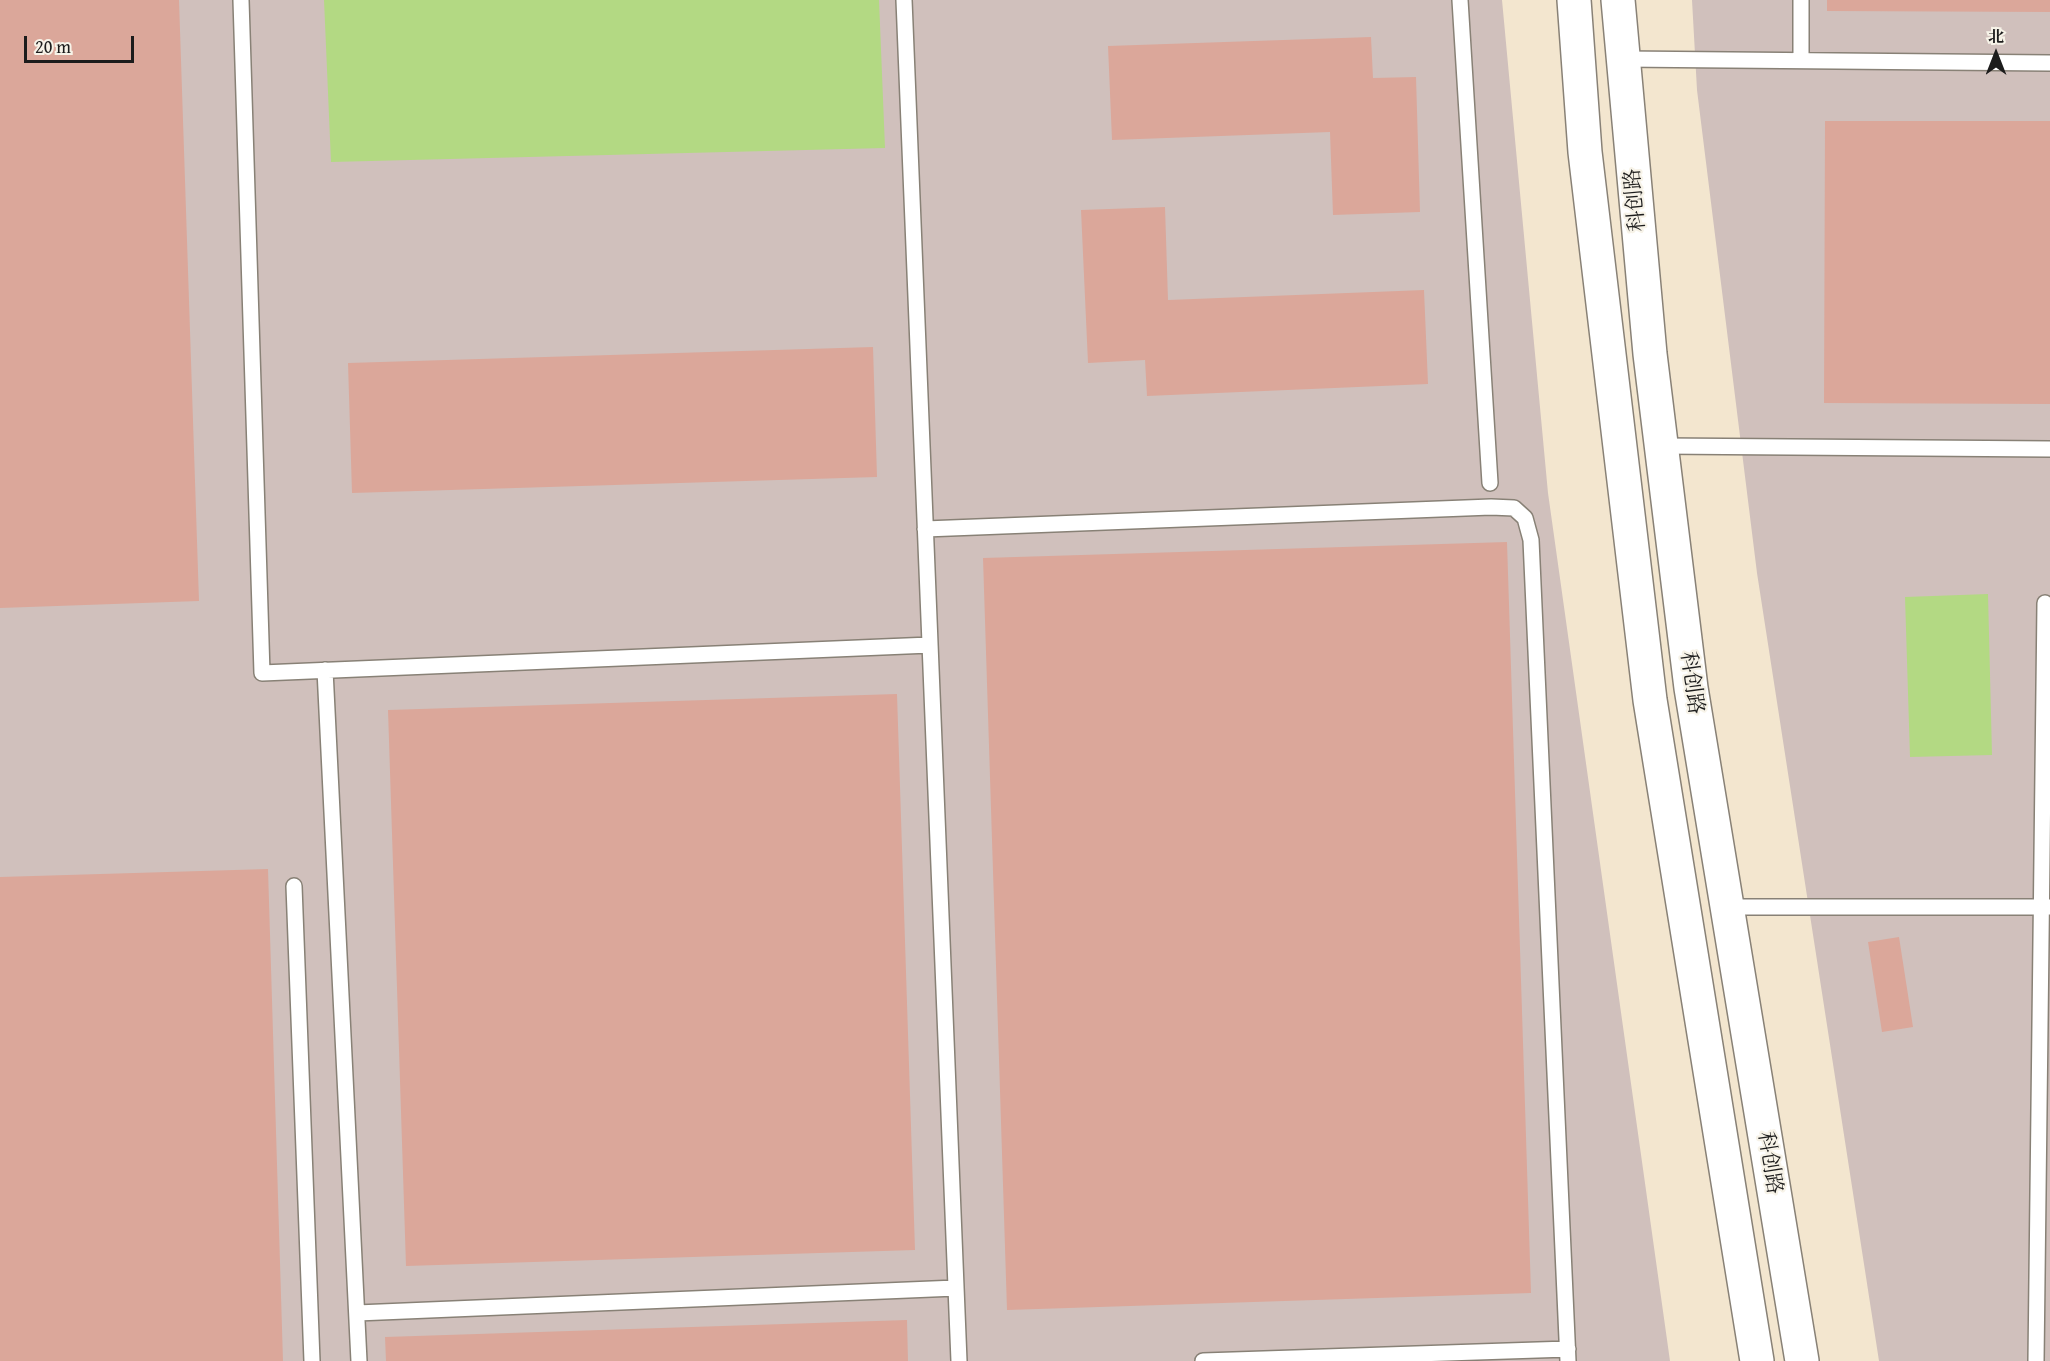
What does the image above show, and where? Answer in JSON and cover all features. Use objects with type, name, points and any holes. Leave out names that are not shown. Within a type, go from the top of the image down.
[{"type":"street","name":"科创路","points":[[1574,0],[1585,152],[1650,700],[1757,1361]]},
{"type":"street","name":"科创路","points":[[1618,0],[1650,354],[1691,688],[1802,1361]]},
{"type":"lane","points":[[241,0],[262,673],[930,645]]},
{"type":"lane","points":[[904,0],[959,1361]]},
{"type":"lane","points":[[1460,0],[1490,483]]},
{"type":"lane","points":[[1801,0],[1801,60]]},
{"type":"lane","points":[[1623,59],[2050,63]]},
{"type":"lane","points":[[1661,446],[2050,449]]},
{"type":"lane","points":[[925,529],[1491,507],[1514,508],[1525,518],[1531,540],[1568,1355],[1203,1361]]},
{"type":"lane","points":[[2036,1361],[2044,1244],[2045,603]]},
{"type":"lane","points":[[325,670],[359,1361]]},
{"type":"lane","points":[[294,886],[312,1361]]},
{"type":"lane","points":[[1727,907],[2046,907]]},
{"type":"lane","points":[[357,1313],[956,1288]]},
{"type":"shaded area","points":[[0,0],[1502,0],[1548,493],[1670,1361],[0,1361]]},
{"type":"shaded area","points":[[1692,0],[2050,0],[2050,1361],[1879,1361],[1757,573],[1697,90]]},
{"type":"green space","points":[[324,0],[879,0],[885,148],[331,162]]},
{"type":"green space","points":[[1988,594],[1992,755],[1910,757],[1905,597]]},
{"type":"building","points":[[0,0],[179,0],[199,601],[0,608]]},
{"type":"building","points":[[1827,0],[2050,0],[2050,12],[1827,11]]},
{"type":"building","points":[[1371,37],[1373,78],[1416,77],[1420,212],[1333,215],[1330,132],[1112,140],[1108,46]]},
{"type":"building","points":[[1825,121],[2050,121],[2050,404],[1824,403]]},
{"type":"building","points":[[1165,207],[1168,300],[1424,290],[1428,384],[1147,396],[1145,360],[1088,363],[1081,210]]},
{"type":"building","points":[[873,347],[877,477],[352,493],[348,363]]},
{"type":"building","points":[[1507,542],[1531,1293],[1007,1310],[983,558]]},
{"type":"building","points":[[897,694],[915,1250],[406,1266],[388,710]]},
{"type":"building","points":[[268,869],[283,1361],[0,1361],[0,877]]},
{"type":"building","points":[[1899,937],[1913,1027],[1882,1032],[1868,942]]},
{"type":"building","points":[[907,1320],[908,1361],[386,1361],[385,1337]]}]
